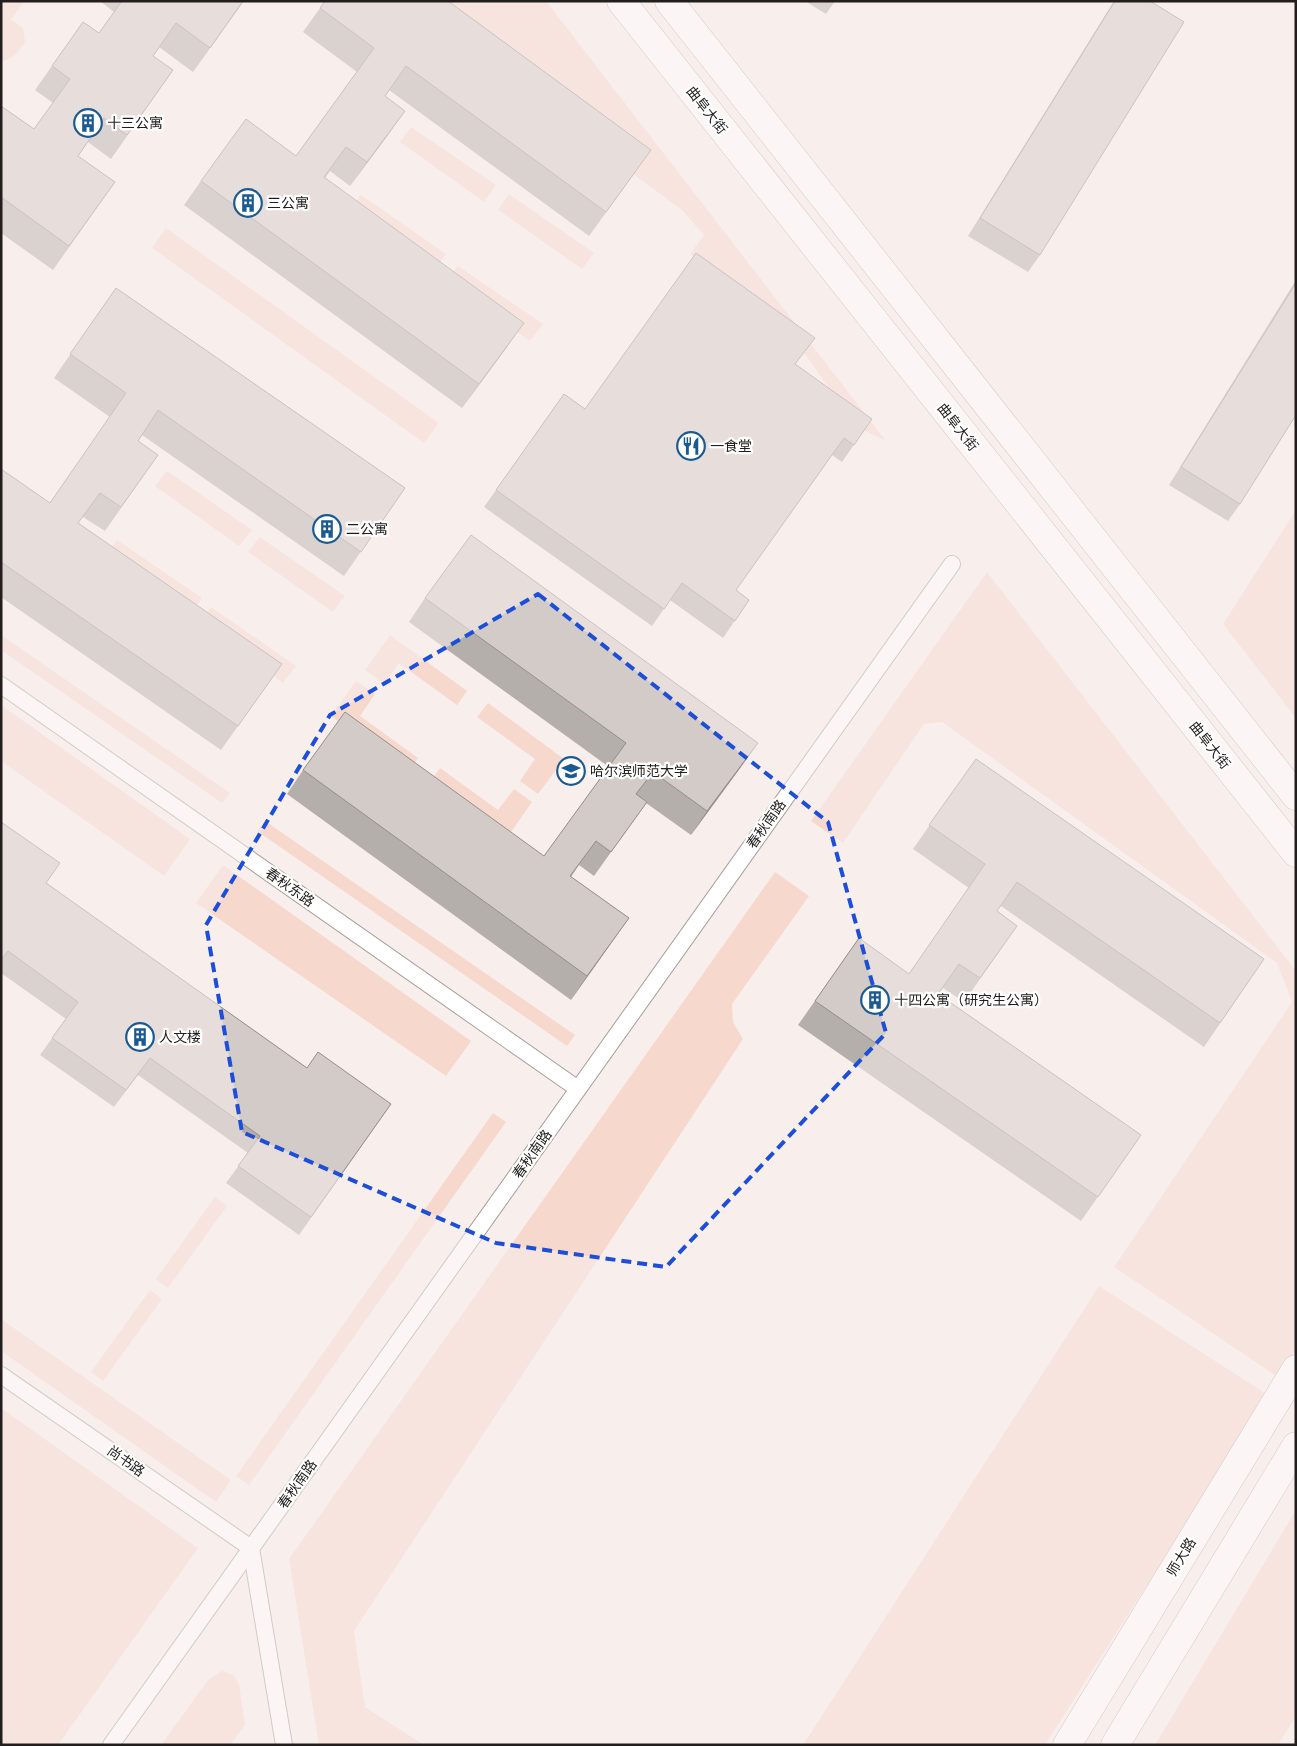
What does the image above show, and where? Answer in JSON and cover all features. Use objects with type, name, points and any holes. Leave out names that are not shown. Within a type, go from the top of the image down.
[{"type":"street","name":"曲阜大街","points":[[621,1],[1296,853]]},
{"type":"street","points":[[669,1],[1296,796]]},
{"type":"street","name":"师大路","points":[[1067,1745],[1296,1369]]},
{"type":"street","points":[[1115,1745],[1296,1446]]},
{"type":"lane","name":"春秋南路","points":[[111,1745],[952,564]]},
{"type":"lane","name":"春秋东路","points":[[1,684],[578,1089]]},
{"type":"lane","name":"尚书路","points":[[1,1375],[251,1548]]},
{"type":"lane","points":[[251,1548],[284,1745]]},
{"type":"highlighted area","points":[[538,594],[828,822],[886,1033],[666,1267],[496,1243],[242,1132],[206,925],[330,715]]},
{"type":"shaded area","points":[[1,1],[24,1],[11,20],[23,28],[25,42],[12,57],[1,61]]},
{"type":"shaded area","points":[[398,1],[546,1],[886,441],[855,426],[785,325],[690,254],[704,235],[682,210]]},
{"type":"shaded area","points":[[411,127],[496,185],[484,202],[400,142]]},
{"type":"shaded area","points":[[509,194],[594,253],[582,269],[498,210]]},
{"type":"shaded area","points":[[361,195],[446,254],[433,270],[349,210]]},
{"type":"shaded area","points":[[166,228],[439,423],[424,443],[152,248]]},
{"type":"shaded area","points":[[458,266],[543,324],[530,341],[446,281]]},
{"type":"shaded area","points":[[167,471],[252,530],[239,546],[155,486]]},
{"type":"shaded area","points":[[1296,510],[1296,718],[1223,624]]},
{"type":"shaded area","points":[[260,537],[345,596],[333,612],[248,552]]},
{"type":"shaded area","points":[[117,540],[202,598],[190,615],[106,555]]},
{"type":"shaded area","points":[[987,572],[1296,971],[1296,1349],[1278,1377],[1114,1267],[1292,1002],[1277,963],[942,722],[924,724],[843,843],[811,821]]},
{"type":"shaded area","points":[[211,607],[296,666],[283,683],[199,623]]},
{"type":"shaded area","points":[[1,635],[230,793],[222,803],[1,650]]},
{"type":"shaded area","points":[[390,635],[467,691],[457,705],[399,663],[384,684],[365,670]]},
{"type":"shaded area","points":[[356,681],[375,694],[360,716],[418,758],[407,772],[331,716]]},
{"type":"shaded area","points":[[488,703],[564,759],[538,794],[520,781],[535,759],[477,717]]},
{"type":"shaded area","points":[[1,705],[190,839],[164,876],[1,761]]},
{"type":"shaded area","points":[[440,768],[498,810],[514,789],[532,802],[507,838],[430,782]]},
{"type":"shaded area","points":[[265,821],[575,1035],[567,1046],[257,831]]},
{"type":"shaded area","points":[[223,865],[471,1041],[446,1076],[196,903]]},
{"type":"shaded area","points":[[775,872],[809,896],[732,1004],[733,1022],[743,1039],[354,1631],[365,1707],[424,1745],[319,1745],[289,1559]]},
{"type":"shaded area","points":[[493,1113],[506,1122],[249,1485],[236,1476]]},
{"type":"shaded area","points":[[215,1197],[227,1206],[168,1288],[156,1279]]},
{"type":"shaded area","points":[[1099,1286],[1268,1395],[1045,1745],[803,1745]]},
{"type":"shaded area","points":[[150,1290],[162,1299],[103,1381],[91,1372]]},
{"type":"shaded area","points":[[1,1319],[231,1480],[216,1502],[1,1351]]},
{"type":"shaded area","points":[[1,1408],[198,1548],[58,1745],[1,1745]]},
{"type":"shaded area","points":[[1296,1510],[1296,1716],[1278,1745],[1155,1745]]},
{"type":"shaded area","points":[[222,1671],[233,1675],[239,1684],[245,1725],[230,1745],[161,1745],[208,1680]]},
{"type":"building","name":"十三公寓","points":[[122,1],[243,1],[210,48],[176,23],[153,56],[173,70],[127,135],[104,118],[78,156],[115,182],[69,246],[1,197],[1,106],[34,129],[70,79],[52,66],[83,22],[99,33]]},
{"type":"building","name":"三公寓","points":[[325,1],[448,1],[651,150],[606,212],[406,66],[385,96],[405,111],[367,162],[346,147],[324,177],[524,323],[479,384],[201,181],[246,119],[296,156],[374,48],[320,8]]},
{"type":"building","points":[[1115,1],[1150,1],[1184,22],[1040,255],[980,218]]},
{"type":"building","name":"一食堂","points":[[696,253],[815,338],[795,364],[872,419],[854,445],[844,438],[736,590],[749,600],[735,621],[682,583],[664,609],[496,490],[564,394],[585,409]]},
{"type":"building","points":[[1296,283],[1296,415],[1240,504],[1181,467]]},
{"type":"building","name":"二公寓","points":[[116,288],[405,488],[361,552],[158,410],[138,441],[158,455],[121,507],[100,493],[78,523],[282,664],[238,726],[1,562],[1,469],[50,503],[126,393],[70,354]]},
{"type":"building","points":[[471,535],[758,743],[707,811],[653,772],[636,794],[647,802],[611,852],[596,841],[570,876],[629,918],[587,976],[303,770],[345,712],[544,856],[626,743],[425,598]]},
{"type":"building","name":"十四公寓（研究生公寓）","points":[[976,759],[1264,959],[1220,1023],[1017,882],[997,911],[1017,926],[980,978],[959,964],[938,994],[1141,1135],[1098,1197],[815,1001],[859,938],[909,974],[985,864],[929,825]]},
{"type":"building","name":"人文楼","points":[[1,822],[60,863],[46,883],[307,1068],[318,1052],[391,1104],[311,1217],[238,1166],[260,1136],[150,1058],[126,1090],[52,1038],[78,1002],[8,951],[1,960]]},
{"type":"place","name":"十三公寓","points":[[88,123]]},
{"type":"place","name":"三公寓","points":[[248,203]]},
{"type":"place","name":"一食堂","points":[[691,446]]},
{"type":"place","name":"二公寓","points":[[327,529]]},
{"type":"place","name":"哈尔滨师范大学","points":[[571,771]]},
{"type":"place","name":"十四公寓（研究生公寓）","points":[[875,1000]]},
{"type":"place","name":"人文楼","points":[[140,1037]]}]
